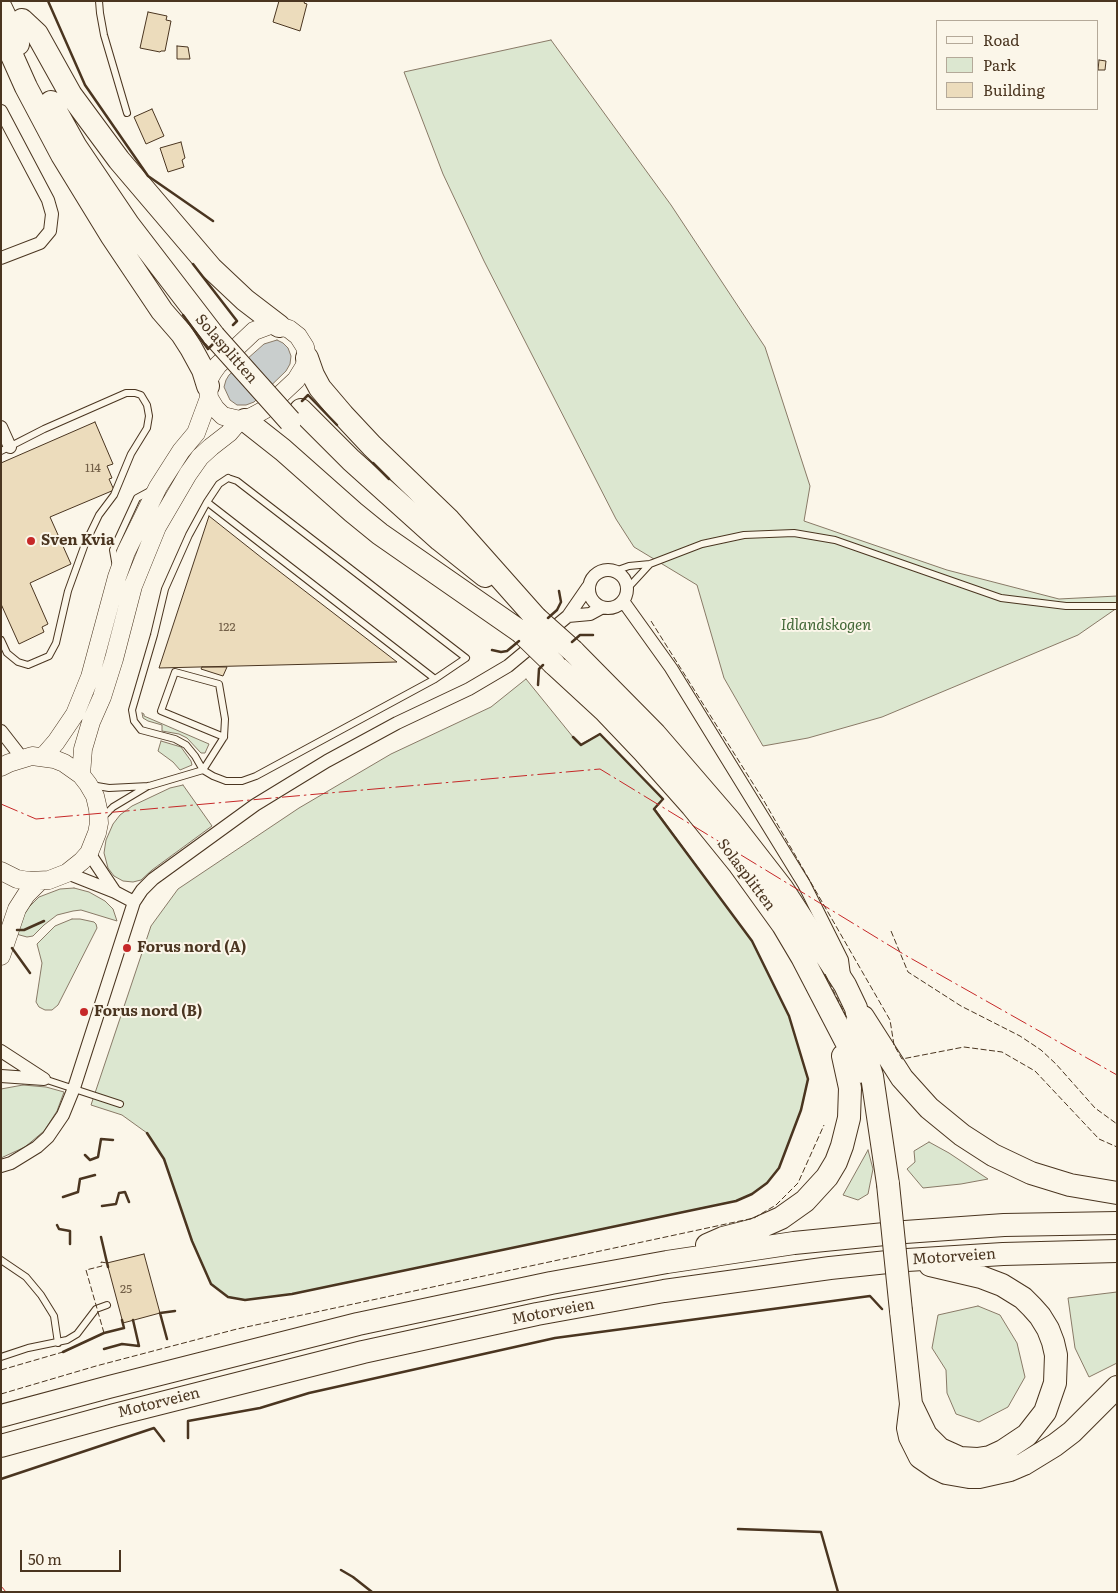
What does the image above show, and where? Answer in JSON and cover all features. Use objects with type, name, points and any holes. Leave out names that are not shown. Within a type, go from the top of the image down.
[{"type":"highway","name":"Solasplitten","points":[[1,8],[17,42],[76,147],[128,224],[343,472],[528,625],[573,651],[621,698],[682,763],[758,856],[800,915],[845,985],[856,1008],[864,1050],[872,1076],[888,1184],[911,1404]]},
{"type":"highway","name":"Solasplitten","points":[[18,11],[55,82],[90,140],[141,218],[193,287],[220,331]]},
{"type":"highway","points":[[18,11],[37,34],[71,95],[119,160],[211,268],[245,300],[279,326]]},
{"type":"highway","points":[[1,31],[26,87],[62,155],[106,227],[162,311],[182,334],[191,348],[203,370],[209,392]]},
{"type":"highway","points":[[307,358],[313,375],[330,400],[372,446],[450,520],[528,625]]},
{"type":"highway","points":[[243,420],[283,450],[380,534],[528,625]]},
{"type":"highway","name":"Solasplitten","points":[[528,625],[554,664],[605,711],[692,806],[739,864],[783,925],[853,1055],[879,1127]]},
{"type":"highway","points":[[856,1008],[902,1078],[929,1108],[962,1135],[992,1155],[1031,1173],[1070,1185],[1117,1193]]},
{"type":"highway","points":[[667,1262],[723,1238],[775,1222],[805,1201],[827,1178],[836,1162],[846,1133],[850,1103],[849,1079],[833,1017]]},
{"type":"highway","name":"Motorveien","points":[[1,1416],[358,1324],[551,1283],[667,1262],[794,1243],[905,1232],[1004,1225],[1117,1223]]},
{"type":"highway","name":"Motorveien","points":[[1,1446],[279,1372],[537,1314],[703,1285],[830,1268],[907,1260],[1003,1254],[1117,1251]]},
{"type":"highway","points":[[907,1260],[981,1277],[1014,1292],[1023,1298],[1040,1316],[1048,1329],[1056,1355],[1055,1383],[1051,1398],[1041,1418],[1027,1435],[1016,1444],[990,1457],[967,1459],[948,1454],[940,1449],[926,1435],[911,1404]]},
{"type":"highway","points":[[911,1404],[908,1428],[914,1447],[920,1456],[931,1466],[946,1473],[963,1477],[979,1477],[1010,1470],[1047,1450],[1072,1432],[1117,1387]]},
{"type":"street","points":[[1,111],[48,200],[52,214],[50,231],[40,243],[1,258]]},
{"type":"street","points":[[162,311],[184,351],[197,387],[197,404],[194,420],[182,451]]},
{"type":"street","points":[[43,756],[66,729],[75,714],[97,654],[117,577],[126,552],[158,487],[196,433],[209,392],[210,379],[218,365],[254,331],[262,327],[279,326],[289,329],[298,336],[305,347],[307,358],[304,368],[296,380],[264,410],[243,420],[200,457],[157,527],[134,586],[114,659],[83,749],[85,780]]},
{"type":"street","points":[[209,392],[215,408],[223,416],[243,420]]},
{"type":"street","points":[[1,427],[6,449]]},
{"type":"street","points":[[1,1166],[27,1154],[37,1147],[48,1137],[63,1115],[74,1088],[134,902],[142,890],[162,871],[255,805],[320,765],[365,740],[490,678],[508,666],[568,616],[588,587],[590,580],[601,571],[615,571],[624,578],[625,596],[804,884],[842,960],[845,985]]},
{"type":"street","points":[[588,587],[592,601],[601,608]]},
{"type":"street","points":[[568,616],[590,614],[601,608],[613,608],[625,596]]},
{"type":"street","points":[[1,731],[22,758]]},
{"type":"street","points":[[1,767],[22,758],[43,756],[64,763],[85,780],[94,796],[98,809],[97,833],[89,853],[67,873],[40,881],[18,878],[1,871]]},
{"type":"street","points":[[89,853],[115,892]]},
{"type":"street","points":[[67,873],[115,892],[134,902]]},
{"type":"street","points":[[1,956],[17,909],[40,881]]},
{"type":"street","points":[[1,1051],[44,1079]]},
{"type":"street","points":[[1,1076],[44,1079]]},
{"type":"lane","points":[[99,1],[104,36],[127,113]]},
{"type":"lane","points":[[1,640],[7,653],[18,662],[28,665],[49,656],[56,642],[68,591],[85,544],[99,515],[114,495],[131,454],[147,428],[149,416],[147,405],[142,395],[126,393],[44,429],[6,449]]},
{"type":"lane","points":[[228,478],[237,481],[466,658],[435,679],[256,776],[242,781],[226,781],[203,770],[186,745],[175,739],[141,730],[134,721],[132,710],[165,589],[189,535],[207,502],[219,484],[228,478]]},
{"type":"lane","points":[[207,502],[435,679]]},
{"type":"lane","points":[[615,571],[629,566],[650,564],[702,544],[735,537],[794,533],[835,540],[1001,598],[1066,606],[1117,606]]},
{"type":"lane","points":[[625,596],[650,564]]},
{"type":"lane","points":[[85,780],[109,788],[149,786],[203,770],[224,737],[225,718],[219,684],[175,672],[161,711],[224,737]]},
{"type":"lane","points":[[98,823],[113,807],[149,786]]},
{"type":"lane","points":[[44,1079],[120,1104]]},
{"type":"lane","points":[[1,1260],[26,1277],[42,1295],[54,1316],[58,1343]]},
{"type":"lane","points":[[1,1357],[28,1348],[68,1340],[77,1334],[96,1309],[107,1305]]},
{"type":"green space","name":"Idlandskogen","points":[[551,40],[671,205],[765,347],[810,486],[804,521],[947,570],[1059,599],[1117,596],[1117,608],[1078,635],[882,717],[808,738],[763,746],[724,678],[697,585],[634,547],[616,519],[484,261],[443,174],[404,72]]},
{"type":"green space","points":[[526,679],[573,737],[581,744],[600,734],[663,799],[655,809],[752,941],[789,1016],[808,1079],[801,1110],[779,1168],[767,1183],[752,1194],[736,1201],[292,1294],[245,1300],[228,1297],[211,1284],[192,1241],[164,1159],[147,1133],[122,1115],[91,1105],[151,926],[178,889],[299,808],[391,754],[491,707]]},
{"type":"green space","points":[[142,713],[144,716],[209,744],[205,753],[201,753],[187,738],[179,734],[162,731],[162,725],[143,718]]},
{"type":"green space","points":[[161,741],[181,747],[192,765],[180,770],[158,751]]},
{"type":"green space","points":[[183,785],[212,826],[141,880],[133,882],[123,881],[114,876],[108,868],[104,853],[106,840],[113,824],[120,815],[132,806],[170,788]]},
{"type":"green space","points":[[74,888],[89,892],[105,901],[113,909],[117,921],[81,910],[73,911],[57,915],[33,936],[27,937],[16,934],[26,910],[39,897],[60,889]]},
{"type":"green space","points":[[72,919],[94,922],[97,928],[58,1005],[52,1010],[45,1010],[39,1007],[36,1002],[42,963],[37,944],[55,926]]},
{"type":"green space","points":[[23,1085],[46,1087],[64,1092],[57,1111],[44,1131],[25,1147],[1,1158],[1,1089]]},
{"type":"green space","points":[[929,1142],[988,1179],[923,1188],[907,1169],[915,1162],[914,1151]]},
{"type":"green space","points":[[868,1150],[873,1169],[868,1194],[858,1200],[843,1195]]},
{"type":"green space","points":[[1117,1292],[1117,1363],[1089,1377],[1075,1348],[1068,1298]]},
{"type":"green space","points":[[978,1306],[1000,1315],[1017,1343],[1025,1377],[1008,1407],[979,1422],[956,1414],[947,1393],[946,1370],[932,1348],[938,1315]]},
{"type":"shaded area","points":[[277,340],[288,348],[291,356],[290,364],[286,371],[254,402],[246,405],[237,405],[230,400],[224,387],[229,375],[264,344]]},
{"type":"building","points":[[279,1],[305,1],[304,3],[307,4],[300,31],[273,22]]},
{"type":"building","points":[[148,12],[167,16],[166,20],[171,21],[165,51],[160,52],[140,48]]},
{"type":"building","points":[[177,46],[188,47],[190,59],[177,59]]},
{"type":"building","points":[[1099,60],[1106,61],[1105,70],[1098,70]]},
{"type":"building","points":[[152,109],[164,136],[146,144],[134,117]]},
{"type":"building","points":[[181,142],[185,158],[182,160],[184,167],[168,172],[160,148]]},
{"type":"building","name":"Sven Kvia","points":[[95,422],[113,464],[107,466],[112,478],[109,479],[114,490],[50,517],[71,564],[30,583],[48,624],[42,627],[44,632],[19,644],[1,604],[1,463]]},
{"type":"building","points":[[209,516],[262,558],[397,662],[159,668]]},
{"type":"building","points":[[202,667],[227,667],[223,676],[201,669]]},
{"type":"building","points":[[144,1254],[160,1313],[123,1323],[107,1263]]},
{"type":"fence","points":[[651,621],[764,801],[890,1020],[894,1045],[902,1059],[964,1047],[1002,1052],[1035,1071],[1099,1139],[1117,1147]]},
{"type":"fence","points":[[891,931],[908,972],[961,1006],[1020,1036],[1041,1050],[1095,1108],[1117,1124]]},
{"type":"fence","points":[[825,974],[847,1018]]},
{"type":"fence","points":[[1,1394],[96,1366],[237,1329],[754,1218],[776,1205],[798,1183],[824,1125]]},
{"type":"fence","points":[[104,1333],[86,1270],[102,1266],[101,1262],[107,1263]]},
{"type":"fence","points":[[1,1370],[63,1352]]},
{"type":"wall","points":[[48,1],[85,85],[148,176],[213,221]]},
{"type":"wall","points":[[193,264],[237,321],[233,325]]},
{"type":"wall","points":[[183,315],[208,349],[213,344]]},
{"type":"wall","points":[[302,401],[308,395],[337,425]]},
{"type":"wall","points":[[373,463],[389,479]]},
{"type":"wall","points":[[548,618],[557,610],[561,602],[559,591]]},
{"type":"wall","points":[[572,642],[580,635],[593,635]]},
{"type":"wall","points":[[492,650],[507,651],[519,641]]},
{"type":"wall","points":[[538,685],[539,669],[543,665]]},
{"type":"wall","points":[[147,1133],[164,1159],[192,1241],[211,1284],[228,1297],[245,1300],[292,1294],[736,1201],[752,1194],[767,1183],[779,1168],[801,1110],[808,1079],[789,1016],[752,941],[654,809],[663,799],[600,734],[581,745],[573,737]]},
{"type":"wall","points":[[17,930],[24,930],[44,921]]},
{"type":"wall","points":[[12,948],[30,973]]},
{"type":"wall","points":[[85,1155],[90,1160],[98,1157],[101,1139],[113,1140]]},
{"type":"wall","points":[[63,1197],[78,1192],[80,1179],[95,1175]]},
{"type":"wall","points":[[102,1206],[116,1204],[119,1193],[125,1192],[129,1202]]},
{"type":"wall","points":[[57,1225],[59,1229],[70,1231],[70,1244]]},
{"type":"wall","points":[[101,1237],[108,1267]]},
{"type":"wall","points":[[188,1438],[188,1421],[260,1408],[309,1393],[555,1338],[870,1296],[882,1309]]},
{"type":"wall","points":[[167,1339],[160,1313],[175,1311]]},
{"type":"wall","points":[[63,1352],[104,1333],[124,1328],[122,1320]]},
{"type":"wall","points":[[104,1349],[122,1344],[139,1346],[133,1320]]},
{"type":"wall","points":[[1,1479],[154,1428],[164,1441]]},
{"type":"wall","points":[[738,1529],[821,1532],[838,1592]]},
{"type":"wall","points":[[341,1570],[372,1592]]},
{"type":"power","points":[[1,804],[36,819],[600,769],[905,955],[1117,1075]]},
{"type":"power","points":[[1,1586],[6,1592]]},
{"type":"place","name":"Sven Kvia","points":[[31,541]]},
{"type":"place","name":"Forus nord (A)","points":[[127,948]]},
{"type":"place","name":"Forus nord (B)","points":[[84,1012]]}]
